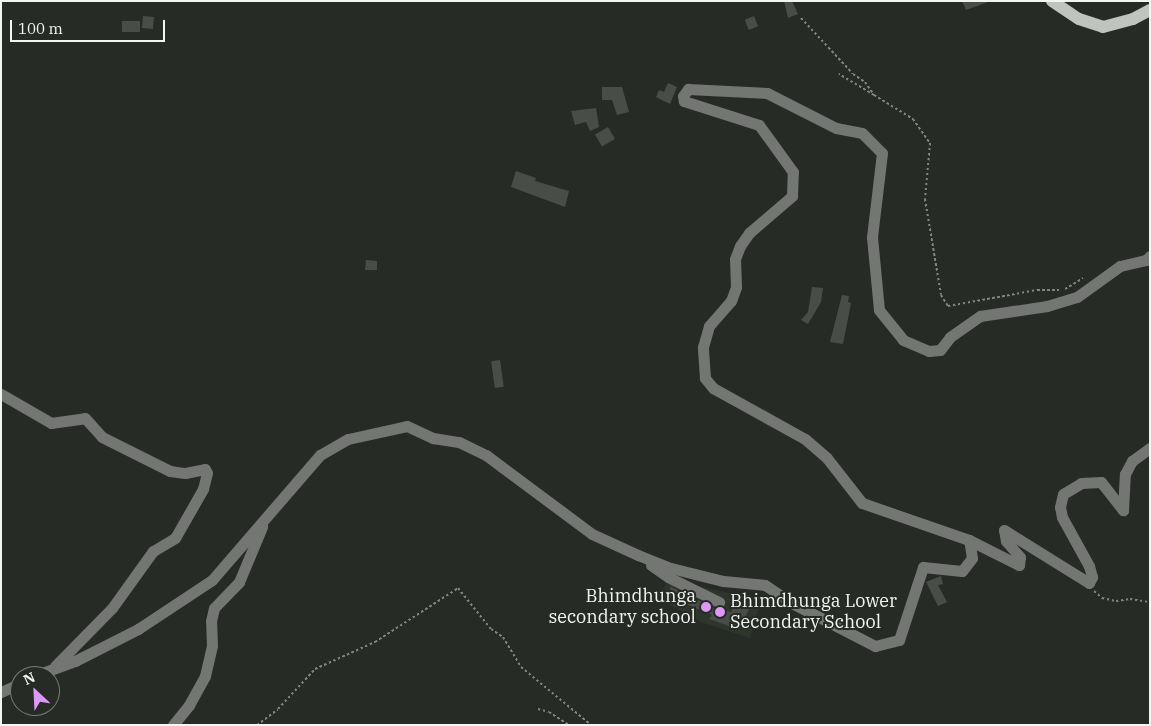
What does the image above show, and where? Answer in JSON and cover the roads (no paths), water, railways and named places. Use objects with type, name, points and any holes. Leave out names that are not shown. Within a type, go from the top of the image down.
[{"type":"main road","points":[[1052,1],[1079,19],[1103,27],[1133,19],[1150,10]]},
{"type":"street","points":[[1150,256],[1146,260],[1120,266],[1077,297],[1047,306],[980,316],[950,337],[940,350],[929,351],[903,340],[879,310],[872,237],[882,153],[862,133],[836,128],[767,93],[685,92],[684,101],[758,125],[793,172],[792,196],[749,233],[740,246],[735,259],[736,287],[731,301],[709,326],[703,347],[705,378],[713,388],[805,439],[827,458],[862,503],[969,540],[1019,565],[1020,558],[1006,541],[1004,530],[1089,582],[1092,577],[1089,566],[1062,517],[1060,507],[1063,494],[1081,483],[1101,482],[1123,510],[1125,474],[1132,461],[1150,448]]},
{"type":"street","points":[[1,394],[50,423],[85,418],[102,437],[170,471],[185,473],[205,469],[207,473],[203,489],[175,538],[153,551],[112,608],[54,666]]},
{"type":"street","points":[[59,666],[138,629],[212,580],[320,455],[348,439],[407,426],[433,438],[459,442],[486,455],[592,534],[671,568],[723,581],[765,585],[790,602],[875,646],[899,640],[923,567],[962,571],[972,558],[969,540]]},
{"type":"street","points":[[173,725],[189,705],[205,676],[212,646],[211,621],[214,608],[239,582],[266,518]]},
{"type":"street","points":[[638,555],[668,577],[720,602]]},
{"type":"place","name":"Bhimdhunga secondary school","points":[[706,607]]},
{"type":"place","name":"Bhimdhunga Lower Secondary School","points":[[720,612]]}]
